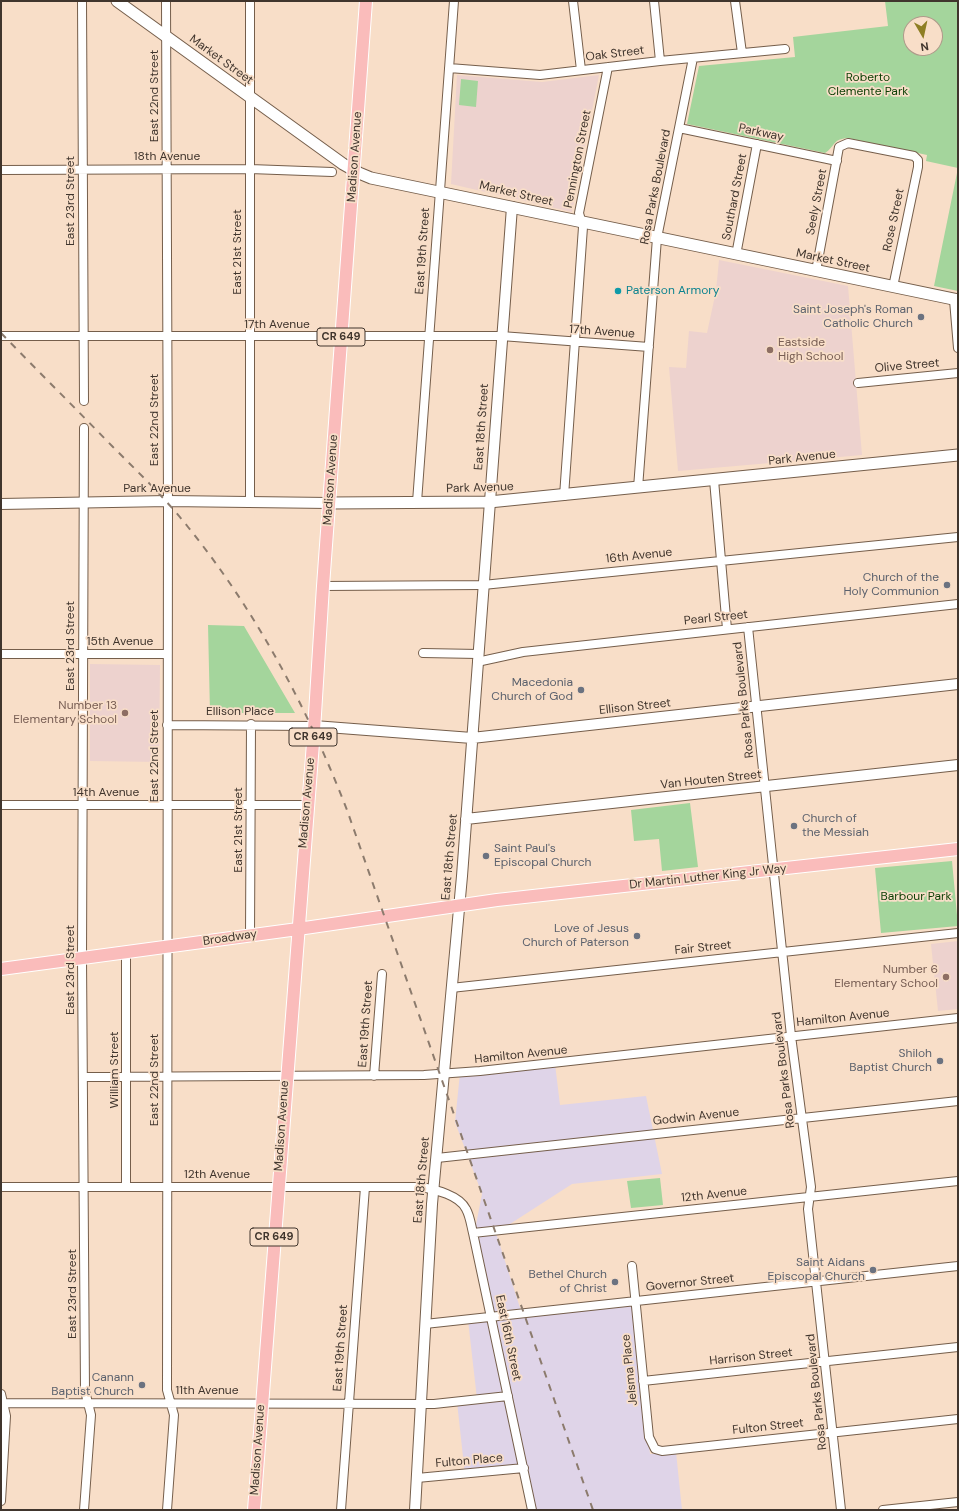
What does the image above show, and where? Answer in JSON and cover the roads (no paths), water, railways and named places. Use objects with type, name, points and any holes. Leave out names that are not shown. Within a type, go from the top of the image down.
[{"type":"main road","name":"Market Street","points":[[117,1],[354,171],[371,178],[956,300]]},
{"type":"main road","name":"Madison Avenue","points":[[254,1510],[286,1076],[314,726],[322,586],[366,1]]},
{"type":"main road","name":"Park Avenue","points":[[329,503],[489,502],[564,496],[958,455]]},
{"type":"main road","name":"Dr Martin Luther King Jr Way","points":[[459,906],[497,900],[958,849]]},
{"type":"main road","name":"Broadway","points":[[1,969],[250,936],[459,906]]},
{"type":"street","name":"East 23rd Street","points":[[82,1],[84,401]]},
{"type":"street","name":"East 22nd Street","points":[[166,1],[166,336],[168,501],[167,1390],[174,1415],[167,1510]]},
{"type":"street","name":"East 21st Street","points":[[250,1],[250,503]]},
{"type":"street","name":"East 19th Street","points":[[417,502],[454,1]]},
{"type":"street","points":[[573,1],[581,70]]},
{"type":"street","points":[[654,1],[660,61]]},
{"type":"street","points":[[735,1],[742,53]]},
{"type":"street","name":"Oak Street","points":[[448,68],[540,75],[660,61],[785,49]]},
{"type":"street","name":"Rosa Parks Boulevard","points":[[638,488],[657,238],[693,58]]},
{"type":"street","name":"Pennington Street","points":[[564,496],[583,223],[579,213],[608,67]]},
{"type":"street","name":"Parkway","points":[[679,128],[837,161]]},
{"type":"street","name":"Rose Street","points":[[848,143],[917,158],[918,167],[893,287]]},
{"type":"street","name":"Seely Street","points":[[816,271],[839,147],[848,143]]},
{"type":"street","name":"Southard Street","points":[[736,254],[757,144]]},
{"type":"street","name":"18th Avenue","points":[[1,170],[250,169],[332,172]]},
{"type":"street","name":"East 18th Street","points":[[415,1510],[434,1190],[466,819],[501,336],[512,207]]},
{"type":"street","points":[[956,300],[958,348]]},
{"type":"street","name":"17th Avenue","points":[[1,336],[501,336],[649,348]]},
{"type":"street","name":"Olive Street","points":[[858,382],[958,373]]},
{"type":"street","name":"East 23rd Street","points":[[84,428],[84,805],[82,958],[85,1187],[85,1391],[91,1415],[84,1510]]},
{"type":"street","name":"Rosa Parks Boulevard","points":[[714,480],[727,629]]},
{"type":"street","name":"Park Avenue","points":[[1,504],[168,501],[329,503]]},
{"type":"street","name":"16th Avenue","points":[[322,586],[483,586],[720,560],[958,537]]},
{"type":"street","name":"Pearl Street","points":[[478,658],[958,604]]},
{"type":"street","name":"Rosa Parks Boulevard","points":[[748,627],[782,952],[801,1118],[811,1187],[808,1209],[841,1510]]},
{"type":"street","points":[[423,653],[478,658]]},
{"type":"street","name":"15th Avenue","points":[[1,654],[167,654]]},
{"type":"street","name":"Ellison Street","points":[[314,726],[472,738],[958,684]]},
{"type":"street","name":"East 21st Street","points":[[250,936],[251,724]]},
{"type":"street","name":"Ellison Place","points":[[167,725],[251,724],[314,726]]},
{"type":"street","name":"Van Houten Street","points":[[466,819],[958,765]]},
{"type":"street","name":"14th Avenue","points":[[1,805],[307,805]]},
{"type":"street","name":"Fair Street","points":[[451,988],[958,933]]},
{"type":"street","name":"William Street","points":[[126,952],[126,1187]]},
{"type":"street","name":"East 19th Street","points":[[374,1076],[382,974]]},
{"type":"street","name":"Hamilton Avenue","points":[[84,1077],[374,1076],[444,1074],[958,1018]]},
{"type":"street","name":"Godwin Avenue","points":[[437,1158],[958,1101]]},
{"type":"street","name":"12th Avenue","points":[[473,1233],[958,1180]]},
{"type":"street","name":"12th Avenue","points":[[1,1187],[365,1187],[422,1188],[434,1190]]},
{"type":"street","name":"East 19th Street","points":[[342,1510],[365,1187]]},
{"type":"street","name":"East 16th Street","points":[[434,1190],[447,1194],[462,1203],[469,1215],[532,1510]]},
{"type":"street","name":"Jelsma Place","points":[[632,1266],[651,1445],[659,1450],[676,1449]]},
{"type":"street","name":"Governor Street","points":[[426,1324],[958,1266]]},
{"type":"street","name":"Harrison Street","points":[[643,1381],[958,1347]]},
{"type":"street","points":[[1,1394],[6,1416],[1,1501]]},
{"type":"street","name":"11th Avenue","points":[[2,1403],[434,1404],[508,1396]]},
{"type":"street","name":"Fulton Street","points":[[676,1449],[958,1419]]},
{"type":"street","name":"Fulton Place","points":[[417,1478],[524,1468]]},
{"type":"street","points":[[883,1510],[958,1502]]},
{"type":"railway","points":[[1,333],[152,486],[188,527],[236,592],[258,627],[297,698],[332,772],[347,810],[593,1510]]},
{"type":"place","name":"Paterson Armory","points":[[618,291]]},
{"type":"place","name":"Saint Joseph's Roman Catholic Church","points":[[921,317]]},
{"type":"place","name":"Eastside High School","points":[[770,350]]},
{"type":"place","name":"Church of the Holy Communion","points":[[947,585]]},
{"type":"place","name":"Macedonia Church of God","points":[[581,690]]},
{"type":"place","name":"Number 13 Elementary School","points":[[125,713]]},
{"type":"place","name":"Church of the Messiah","points":[[794,826]]},
{"type":"place","name":"Saint Paul's Episcopal Church","points":[[486,856]]},
{"type":"place","name":"Love of Jesus Church of Paterson","points":[[637,936]]},
{"type":"place","name":"Number 6 Elementary School","points":[[946,977]]},
{"type":"place","name":"Shiloh Baptist Church","points":[[940,1061]]},
{"type":"place","name":"Saint Aidans Episcopal Church","points":[[873,1270]]},
{"type":"place","name":"Bethel Church of Christ","points":[[615,1282]]},
{"type":"place","name":"Canann Baptist Church","points":[[142,1385]]},
{"type":"park label","name":"Roberto Clemente Park","points":[[868,85]]},
{"type":"park label","name":"Barbour Park","points":[[916,897]]}]
